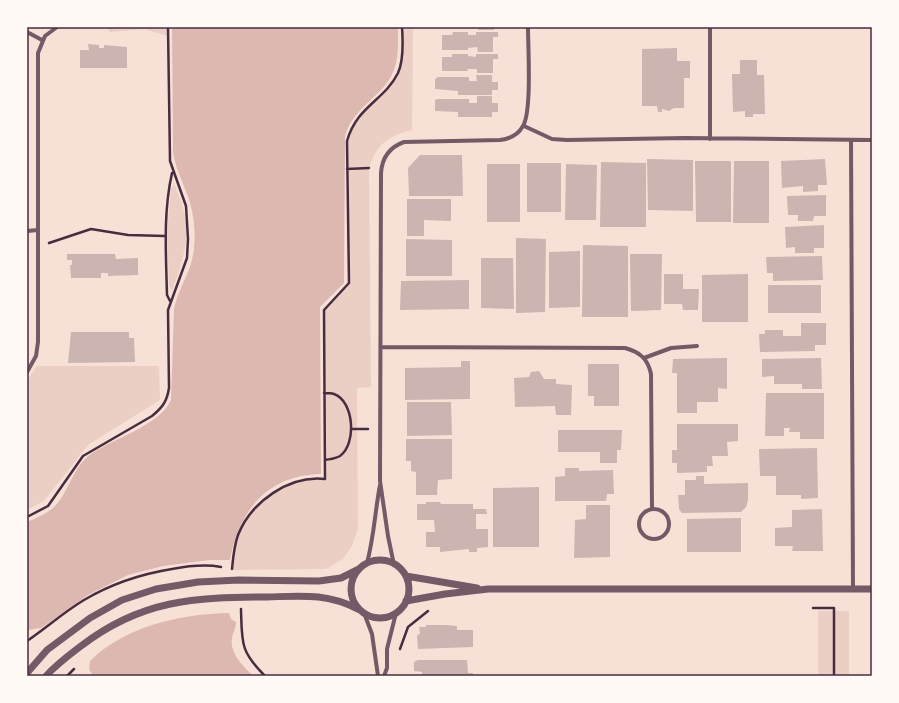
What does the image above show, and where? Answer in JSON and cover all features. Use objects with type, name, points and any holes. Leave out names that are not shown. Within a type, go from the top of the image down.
[{"type":"street","points":[[27,372],[36,356],[38,342],[37,58],[42,40],[57,27]]},
{"type":"street","points":[[394,565],[380,481],[381,173],[386,155],[394,147],[404,142],[506,139],[514,136],[524,126],[528,111],[528,27]]},
{"type":"street","points":[[710,27],[710,139]]},
{"type":"street","points":[[27,32],[42,40]]},
{"type":"street","points":[[524,126],[552,139],[567,140],[872,140]]},
{"type":"street","points":[[851,140],[853,589]]},
{"type":"street","points":[[27,230],[38,230]]},
{"type":"street","points":[[644,358],[671,348],[698,346]]},
{"type":"street","points":[[381,347],[625,348],[634,350],[644,358],[652,374],[652,509]]},
{"type":"street","points":[[367,563],[373,542],[375,509],[380,481]]},
{"type":"street","points":[[652,509],[663,512],[669,522],[667,532],[656,539],[645,536],[639,526],[643,513],[652,509]]},
{"type":"street","points":[[27,674],[47,650],[90,618],[122,600],[156,589],[198,582],[239,580],[319,581],[341,578],[367,563],[380,560],[400,569],[406,576],[408,585],[406,601],[396,613],[388,643],[387,668],[384,676]]},
{"type":"street","points":[[359,569],[353,579],[351,589],[353,600],[361,611],[372,634],[378,676]]},
{"type":"street","points":[[406,576],[488,589]]},
{"type":"street","points":[[406,601],[445,594],[488,589],[872,589]]},
{"type":"street","points":[[46,676],[56,665],[104,630],[128,616],[154,607],[180,601],[232,597],[320,596],[342,601],[369,617],[382,618],[396,613]]},
{"type":"path","points":[[27,517],[48,506],[84,456],[161,409],[167,400],[169,388],[168,310],[170,301],[187,258],[188,239],[186,206],[172,172],[168,145],[168,27]]},
{"type":"path","points":[[232,570],[238,536],[252,513],[266,498],[281,488],[311,478],[325,479],[324,310],[349,283],[347,141],[355,120],[392,82],[399,72],[402,58],[402,27]]},
{"type":"path","points":[[348,169],[369,168]]},
{"type":"path","points":[[170,301],[168,295],[165,236],[169,187],[172,172]]},
{"type":"path","points":[[49,243],[91,229],[128,235],[165,236]]},
{"type":"path","points":[[324,393],[334,394],[343,400],[348,412],[352,429],[350,438],[341,455],[325,460]]},
{"type":"path","points":[[352,429],[368,429]]},
{"type":"path","points":[[813,608],[834,608],[834,676]]},
{"type":"path","points":[[241,609],[242,641],[246,654],[265,676]]},
{"type":"path","points":[[400,649],[408,627],[427,611],[432,610]]},
{"type":"path","points":[[68,676],[78,664]]},
{"type":"shaded area","points":[[106,27],[168,27],[168,36],[144,29],[110,32]]},
{"type":"shaded area","points":[[172,27],[398,27],[396,65],[394,70],[383,87],[355,116],[349,125],[345,136],[344,283],[320,307],[321,474],[302,476],[286,481],[271,488],[259,499],[249,511],[241,526],[234,542],[230,560],[210,560],[163,566],[128,575],[88,595],[41,628],[27,630],[27,522],[46,513],[58,503],[79,466],[85,459],[101,448],[135,431],[157,417],[171,400],[174,309],[178,294],[191,265],[195,234],[190,203],[173,152]]},
{"type":"shaded area","points":[[402,27],[413,27],[412,130],[396,135],[384,142],[376,153],[369,168],[371,387],[357,388],[358,528],[352,546],[343,559],[326,569],[232,570],[238,536],[244,524],[261,502],[272,494],[297,482],[311,479],[324,479],[324,310],[349,283],[347,141],[351,129],[357,120],[364,111],[386,91],[398,73],[402,56]]},
{"type":"shaded area","points":[[174,184],[184,213],[186,238],[181,263],[172,291],[169,286],[167,234],[171,189]]},
{"type":"shaded area","points":[[37,366],[159,366],[160,400],[88,445],[44,501],[27,510],[27,381]]},
{"type":"shaded area","points":[[818,611],[849,611],[849,676],[818,676]]},
{"type":"shaded area","points":[[229,613],[231,619],[236,622],[236,627],[232,638],[233,649],[238,659],[254,676],[93,676],[89,669],[90,661],[104,649],[137,631],[173,619]]},
{"type":"building","points":[[478,27],[494,27],[494,30],[478,30]]},
{"type":"building","points":[[453,32],[468,32],[468,35],[476,35],[476,32],[498,32],[498,37],[493,37],[493,52],[478,52],[477,47],[468,48],[468,50],[442,50],[442,35],[452,35]]},
{"type":"building","points":[[88,44],[99,45],[99,48],[104,48],[104,45],[127,47],[127,68],[80,68],[80,50],[89,50]]},
{"type":"building","points":[[677,48],[677,61],[690,61],[690,78],[684,78],[684,108],[674,108],[669,111],[662,109],[662,112],[658,112],[657,106],[642,106],[642,49]]},
{"type":"building","points":[[452,54],[468,54],[468,56],[476,57],[476,54],[498,54],[498,59],[493,59],[493,73],[477,73],[477,69],[467,69],[468,71],[442,71],[442,57],[452,57]]},
{"type":"building","points":[[740,60],[757,60],[757,75],[764,75],[765,114],[753,114],[753,117],[745,117],[745,111],[733,112],[732,74],[740,74]]},
{"type":"building","points":[[476,75],[492,75],[492,82],[498,82],[498,90],[492,90],[492,95],[458,95],[458,91],[435,89],[435,79],[438,77],[469,77],[469,81],[477,81]]},
{"type":"building","points":[[477,96],[492,96],[492,103],[498,103],[498,112],[492,112],[492,117],[458,117],[458,112],[435,111],[435,100],[469,99],[469,103],[477,103]]},
{"type":"building","points":[[420,155],[462,155],[463,196],[409,196],[408,168]]},
{"type":"building","points":[[647,159],[693,160],[693,211],[648,210]]},
{"type":"building","points":[[825,159],[827,185],[818,185],[818,191],[803,192],[803,186],[782,188],[781,161]]},
{"type":"building","points":[[695,161],[731,161],[731,222],[696,222]]},
{"type":"building","points":[[734,161],[769,161],[769,223],[733,223]]},
{"type":"building","points":[[601,162],[646,163],[646,227],[600,227]]},
{"type":"building","points":[[527,163],[561,163],[561,212],[527,212]]},
{"type":"building","points":[[487,164],[520,164],[520,222],[487,222]]},
{"type":"building","points":[[566,164],[597,165],[596,220],[565,220]]},
{"type":"building","points":[[826,195],[826,216],[814,216],[813,221],[798,221],[798,215],[788,215],[787,196]]},
{"type":"building","points":[[407,199],[451,199],[451,221],[424,220],[424,236],[407,236]]},
{"type":"building","points":[[824,225],[824,248],[814,248],[814,253],[795,253],[795,247],[786,248],[785,227]]},
{"type":"building","points":[[516,238],[546,239],[545,312],[516,313]]},
{"type":"building","points":[[406,239],[452,240],[452,276],[406,276]]},
{"type":"building","points":[[583,245],[628,246],[628,317],[582,317]]},
{"type":"building","points":[[580,251],[580,307],[549,308],[549,252]]},
{"type":"building","points":[[67,254],[115,254],[116,259],[138,258],[138,275],[108,276],[108,273],[101,273],[101,278],[71,278],[70,265],[72,265],[72,260],[67,260]]},
{"type":"building","points":[[630,254],[662,254],[661,310],[631,311]]},
{"type":"building","points":[[822,256],[823,280],[773,281],[773,273],[767,273],[766,257]]},
{"type":"building","points":[[481,258],[513,258],[514,309],[481,308]]},
{"type":"building","points":[[664,274],[683,274],[683,289],[699,289],[698,310],[683,310],[682,304],[664,304]]},
{"type":"building","points":[[748,274],[748,322],[702,322],[702,275]]},
{"type":"building","points":[[469,280],[469,309],[400,310],[401,281]]},
{"type":"building","points":[[768,285],[821,285],[821,313],[768,313]]},
{"type":"building","points":[[801,323],[826,323],[826,345],[815,345],[815,351],[760,352],[759,334],[765,334],[765,330],[783,330],[783,336],[801,336]]},
{"type":"building","points":[[71,332],[129,332],[129,338],[134,338],[135,362],[68,363]]},
{"type":"building","points":[[727,358],[727,389],[718,388],[718,402],[697,402],[697,413],[677,413],[677,373],[672,373],[673,359]]},
{"type":"building","points":[[821,358],[822,389],[802,389],[802,384],[774,384],[774,376],[762,377],[762,359]]},
{"type":"building","points":[[461,361],[470,361],[470,399],[405,400],[405,368],[461,367]]},
{"type":"building","points":[[588,364],[619,364],[619,406],[594,406],[594,396],[588,396]]},
{"type":"building","points":[[539,371],[544,379],[556,379],[556,384],[572,385],[571,415],[556,415],[555,406],[515,407],[514,378],[529,377],[531,372]]},
{"type":"building","points":[[766,393],[824,393],[824,439],[800,439],[800,432],[789,432],[790,428],[784,428],[784,436],[765,436]]},
{"type":"building","points":[[407,402],[451,402],[452,435],[407,436]]},
{"type":"building","points":[[677,424],[738,424],[738,441],[727,442],[728,456],[712,456],[713,466],[707,466],[707,472],[677,473],[677,463],[672,463],[672,450],[677,450]]},
{"type":"building","points":[[558,430],[622,430],[621,450],[617,450],[617,463],[600,463],[600,452],[558,452]]},
{"type":"building","points":[[406,439],[452,439],[452,479],[438,480],[437,495],[416,495],[416,472],[411,471],[411,461],[406,461]]},
{"type":"building","points":[[817,448],[818,498],[801,499],[801,495],[776,495],[776,476],[760,476],[759,449]]},
{"type":"building","points":[[565,468],[579,468],[579,471],[613,470],[614,494],[607,494],[606,501],[555,501],[555,477],[565,476]]},
{"type":"building","points":[[696,476],[704,476],[704,484],[748,483],[748,500],[746,507],[741,512],[682,513],[679,509],[678,495],[685,495],[685,480],[696,480]]},
{"type":"building","points":[[539,487],[539,547],[493,547],[493,488]]},
{"type":"building","points":[[426,502],[440,502],[441,504],[473,504],[473,509],[486,509],[487,514],[476,514],[476,529],[488,529],[488,547],[477,548],[477,552],[469,552],[469,549],[440,552],[440,547],[426,547],[426,532],[435,532],[434,520],[417,520],[417,504],[426,504]]},
{"type":"building","points":[[586,505],[610,505],[610,557],[574,558],[575,520],[586,519]]},
{"type":"building","points":[[822,509],[823,551],[792,551],[793,546],[775,546],[775,528],[792,527],[792,510]]},
{"type":"building","points":[[741,518],[741,552],[687,552],[687,519]]},
{"type":"building","points":[[426,625],[457,626],[457,630],[473,630],[473,647],[418,649],[417,636],[420,633],[419,627],[426,627]]},
{"type":"building","points":[[418,660],[467,660],[468,673],[473,673],[473,676],[422,676],[422,672],[414,671],[414,662]]}]
